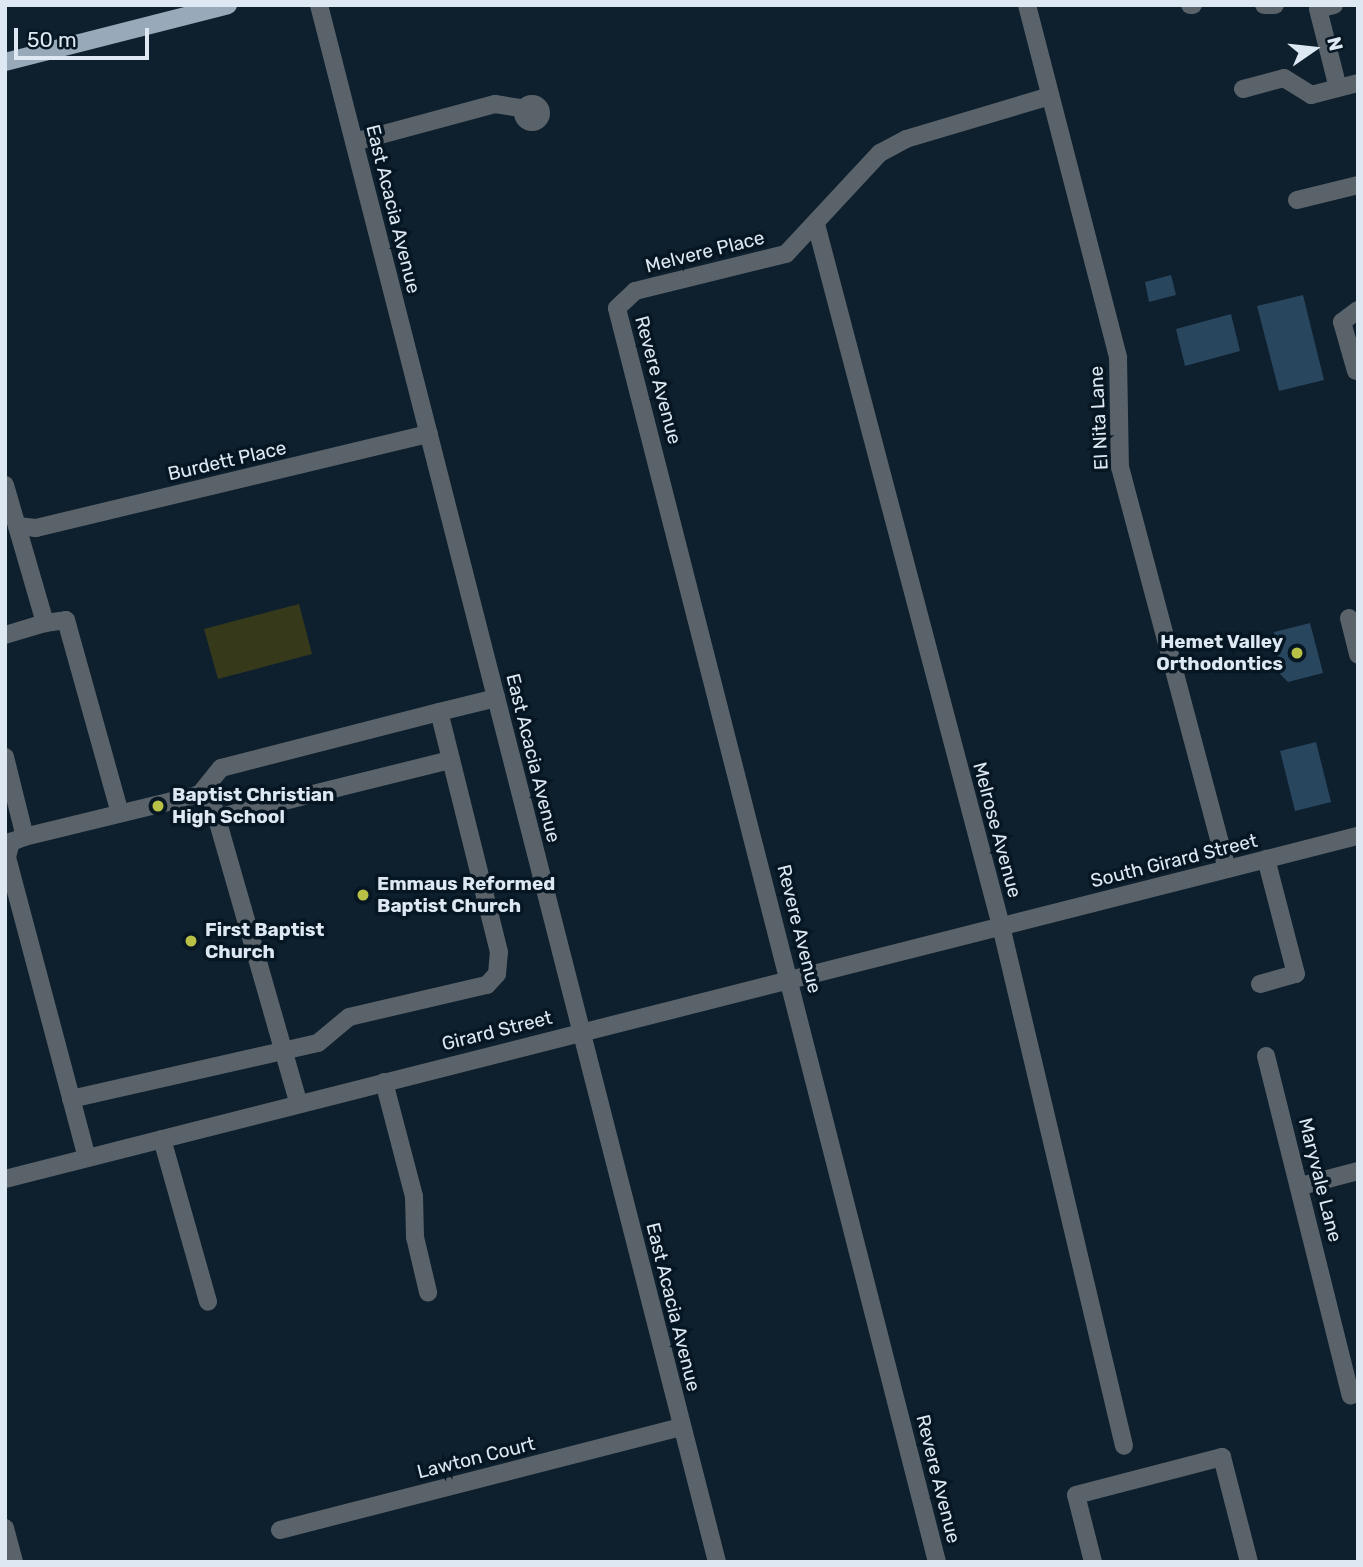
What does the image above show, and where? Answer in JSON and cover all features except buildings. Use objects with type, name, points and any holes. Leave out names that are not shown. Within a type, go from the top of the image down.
[{"type":"main road","points":[[5,62],[229,5]]},
{"type":"street","name":"East Acacia Avenue","points":[[319,5],[717,1562]]},
{"type":"street","name":"El Nita Lane","points":[[1027,5],[1118,358],[1120,467],[1227,869]]},
{"type":"street","points":[[1264,5],[1275,5]]},
{"type":"street","points":[[1334,5],[1318,9],[1338,88]]},
{"type":"street","points":[[1243,89],[1283,78],[1311,95],[1358,83]]},
{"type":"street","name":"Melvere Place","points":[[617,308],[635,291],[786,254],[817,228],[859,171],[906,139],[1049,96]]},
{"type":"street","points":[[354,142],[495,104],[524,109]]},
{"type":"street","points":[[1297,200],[1358,185]]},
{"type":"street","name":"Melrose Avenue","points":[[817,228],[1001,926],[1124,1446]]},
{"type":"street","name":"Revere Avenue","points":[[617,308],[937,1562]]},
{"type":"street","points":[[1356,371],[1342,321],[1358,310]]},
{"type":"street","name":"Burdett Place","points":[[27,527],[429,434]]},
{"type":"street","points":[[5,485],[27,527],[45,624]]},
{"type":"street","points":[[1349,618],[1358,654]]},
{"type":"street","points":[[5,635],[66,620],[120,813]]},
{"type":"street","points":[[87,1158],[7,857],[11,842],[25,836],[200,793],[221,768],[496,698]]},
{"type":"street","points":[[71,1099],[329,1039],[349,1017],[487,985],[497,974],[499,952],[439,712]]},
{"type":"street","points":[[5,757],[25,836]]},
{"type":"street","points":[[220,817],[451,760]]},
{"type":"street","points":[[200,793],[211,798],[220,817],[299,1104]]},
{"type":"street","name":"South Girard Street","points":[[1001,926],[1358,836]]},
{"type":"street","points":[[1260,984],[1296,974],[1266,859]]},
{"type":"street","name":"Girard Street","points":[[5,1179],[1001,926]]},
{"type":"street","name":"Maryvale Lane","points":[[1266,1056],[1301,1186],[1351,1396]]},
{"type":"street","points":[[384,1082],[414,1196],[415,1237],[428,1292]]},
{"type":"street","points":[[162,1139],[208,1302]]},
{"type":"street","points":[[1301,1186],[1358,1171]]},
{"type":"street","name":"Lawton Court","points":[[279,1530],[682,1427]]},
{"type":"street","points":[[1093,1562],[1076,1494],[1222,1457],[1250,1562]]},
{"type":"street","points":[[5,1528],[14,1562]]},
{"type":"green space","points":[[299,604],[312,654],[218,679],[204,629]]},
{"type":"place","name":"Hemet Valley Orthodontics","points":[[1297,653]]},
{"type":"place","name":"Baptist Christian High School","points":[[158,806]]},
{"type":"place","name":"Emmaus Reformed Baptist Church","points":[[363,895]]},
{"type":"place","name":"First Baptist Church","points":[[191,941]]}]
